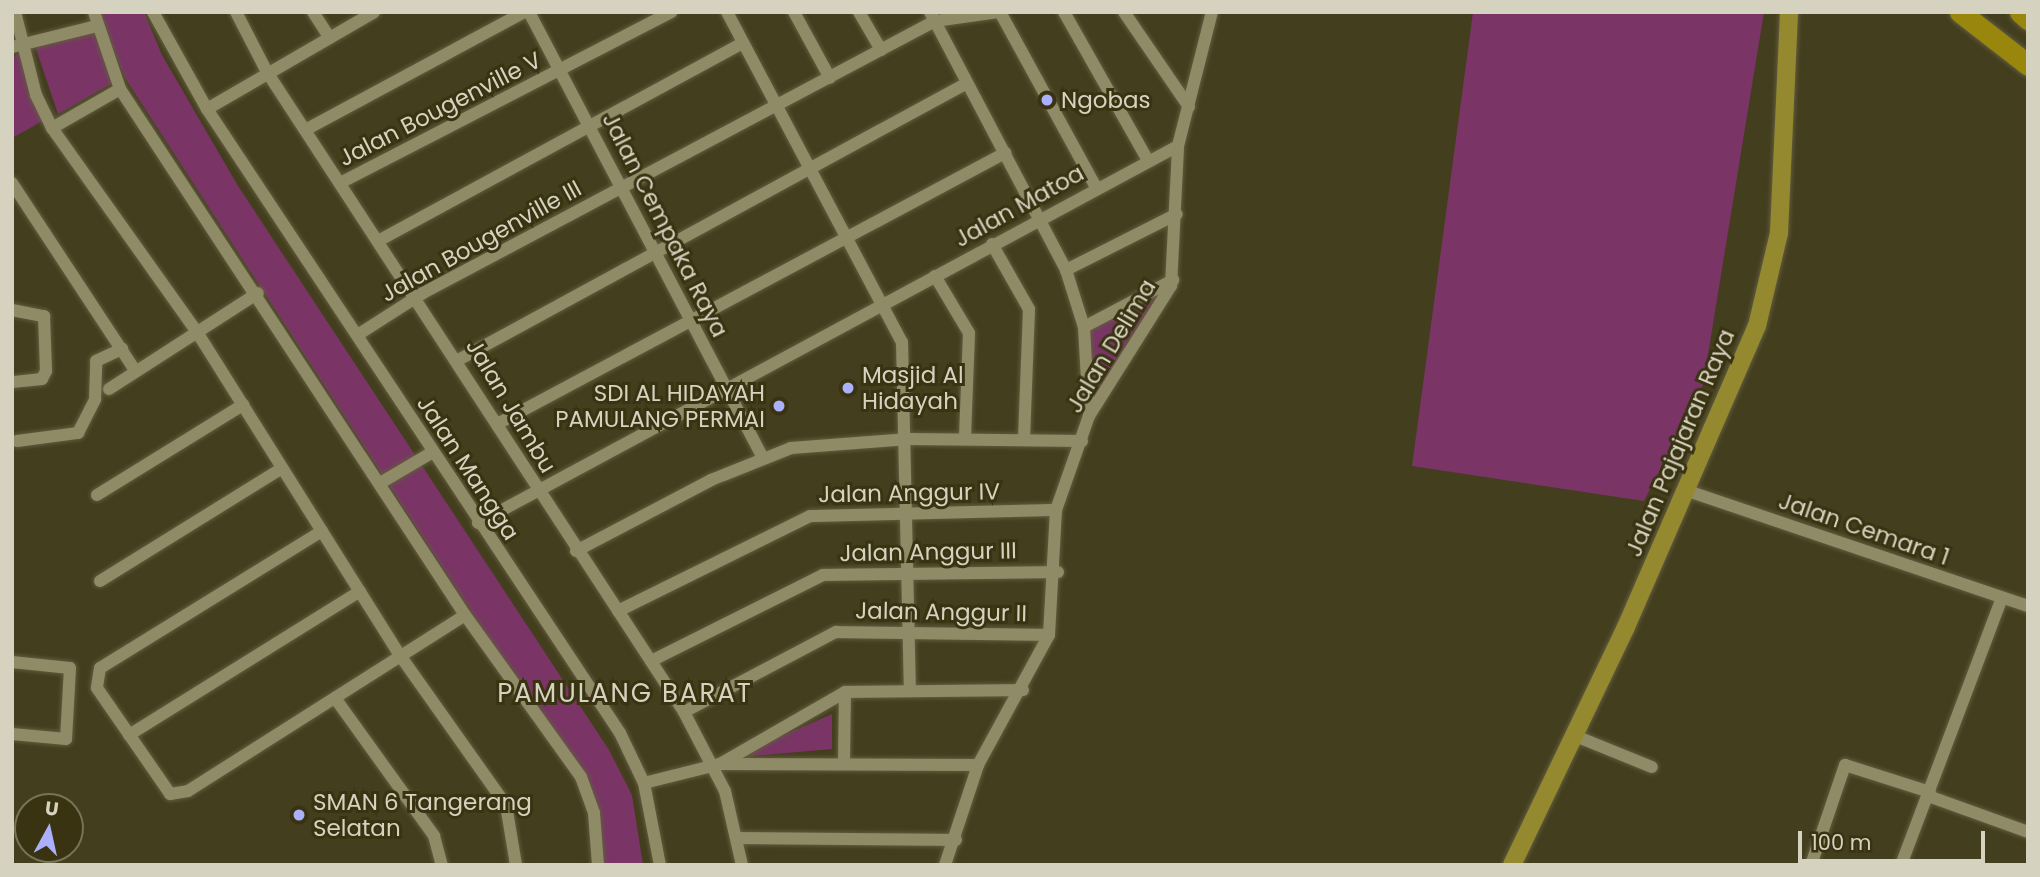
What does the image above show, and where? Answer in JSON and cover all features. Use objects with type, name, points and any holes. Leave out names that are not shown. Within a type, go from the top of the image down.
[{"type":"highway","points":[[1960,12],[2028,65]]},
{"type":"highway","points":[[2020,12],[2028,19]]},
{"type":"main road","name":"Jalan Pajajaran Raya","points":[[1511,865],[1688,491],[1740,373],[1771,282],[1789,12]]},
{"type":"street","points":[[15,12],[18,46],[52,128],[197,332],[399,654],[506,805],[516,865]]},
{"type":"street","points":[[94,12],[120,89],[382,482],[465,615],[581,777],[594,813],[598,865]]},
{"type":"street","name":"Jalan Mangga","points":[[153,12],[207,109],[359,334],[431,453],[616,726],[644,783],[660,865]]},
{"type":"street","name":"Jalan Jambu","points":[[236,12],[267,72],[307,129],[378,241],[460,359],[536,488],[651,661],[716,765],[740,838],[742,865]]},
{"type":"street","points":[[313,12],[328,37]]},
{"type":"street","points":[[207,109],[374,12]]},
{"type":"street","points":[[307,129],[526,12]]},
{"type":"street","name":"Jalan Cempaka Raya","points":[[526,12],[625,186],[723,386],[763,458]]},
{"type":"street","name":"Jalan Bougenville V","points":[[340,183],[672,12]]},
{"type":"street","points":[[727,12],[904,349],[909,439],[910,690]]},
{"type":"street","points":[[794,12],[830,78]]},
{"type":"street","points":[[859,12],[881,50]]},
{"type":"street","points":[[1089,415],[1084,327],[1066,270],[932,17],[999,12],[1096,187]]},
{"type":"street","points":[[1064,12],[1147,159]]},
{"type":"street","points":[[1124,12],[1189,107]]},
{"type":"street","name":"Jalan Delima","points":[[1056,510],[1089,415],[1173,280],[1178,146],[1209,13]]},
{"type":"street","name":"Jalan Bougenville III","points":[[359,334],[417,296],[779,108],[881,50],[932,17]]},
{"type":"street","points":[[18,46],[97,26]]},
{"type":"street","points":[[378,241],[743,43]]},
{"type":"street","points":[[460,359],[811,170],[967,82]]},
{"type":"street","points":[[52,128],[120,89]]},
{"type":"street","name":"Jalan Matoa","points":[[723,386],[935,276],[1147,159],[1178,146]]},
{"type":"street","points":[[499,423],[691,318],[1005,153]]},
{"type":"street","points":[[12,183],[135,370]]},
{"type":"street","points":[[1066,270],[1177,214]]},
{"type":"street","points":[[992,244],[1029,309],[1024,440]]},
{"type":"street","points":[[935,276],[969,333],[965,439]]},
{"type":"street","points":[[1084,327],[1173,280]]},
{"type":"street","points":[[109,389],[258,293]]},
{"type":"street","points":[[12,310],[44,316],[46,371],[38,380],[12,382]]},
{"type":"street","points":[[17,441],[78,433],[95,399],[96,360],[122,349]]},
{"type":"street","points":[[478,523],[536,488],[723,386]]},
{"type":"street","points":[[97,495],[243,405]]},
{"type":"street","points":[[576,551],[763,458],[804,445],[909,439],[1082,441]]},
{"type":"street","points":[[382,482],[431,453]]},
{"type":"street","points":[[100,581],[282,468]]},
{"type":"street","name":"Jalan Cemara 1","points":[[1688,491],[2028,606]]},
{"type":"street","points":[[945,865],[956,840],[978,765],[1023,690],[1049,635],[1058,572],[1056,510]]},
{"type":"street","name":"Jalan Anggur IV","points":[[618,611],[798,519],[1056,510]]},
{"type":"street","points":[[322,531],[100,667],[97,688],[160,787],[178,794],[465,615]]},
{"type":"street","name":"Jalan Anggur III","points":[[651,661],[813,578],[909,573],[1058,572]]},
{"type":"street","points":[[129,735],[360,591]]},
{"type":"street","points":[[1901,865],[2002,598]]},
{"type":"street","name":"Jalan Anggur II","points":[[684,712],[836,632],[1049,635]]},
{"type":"street","points":[[12,662],[70,668],[66,739],[12,734]]},
{"type":"street","points":[[716,765],[845,692],[1023,690]]},
{"type":"street","points":[[844,761],[845,692]]},
{"type":"street","points":[[335,698],[434,836],[442,865]]},
{"type":"street","points":[[1573,735],[1652,767]]},
{"type":"street","points":[[644,783],[716,765],[844,761],[978,765]]},
{"type":"street","points":[[1811,865],[1844,765],[2028,832]]},
{"type":"street","points":[[740,838],[956,840]]},
{"type":"shaded area","points":[[98,12],[144,12],[162,55],[238,186],[609,750],[632,795],[643,865],[604,865],[590,795],[125,78]]},
{"type":"shaded area","points":[[1473,12],[1764,12],[1703,385],[1644,501],[1412,466]]},
{"type":"shaded area","points":[[95,23],[116,81],[58,114],[35,46]]},
{"type":"shaded area","points":[[26,46],[48,118],[12,138],[12,59]]},
{"type":"shaded area","points":[[1171,286],[1089,415],[1084,327]]},
{"type":"shaded area","points":[[832,714],[832,749],[731,758]]},
{"type":"place","name":"Ngobas","points":[[1047,100]]},
{"type":"place","name":"Masjid Al Hidayah","points":[[848,388]]},
{"type":"place","name":"SDI AL HIDAYAH PAMULANG PERMAI","points":[[779,406]]},
{"type":"place","name":"SMAN 6 Tangerang Selatan","points":[[299,815]]},
{"type":"district","name":"PAMULANG BARAT","points":[[625,694]]}]
